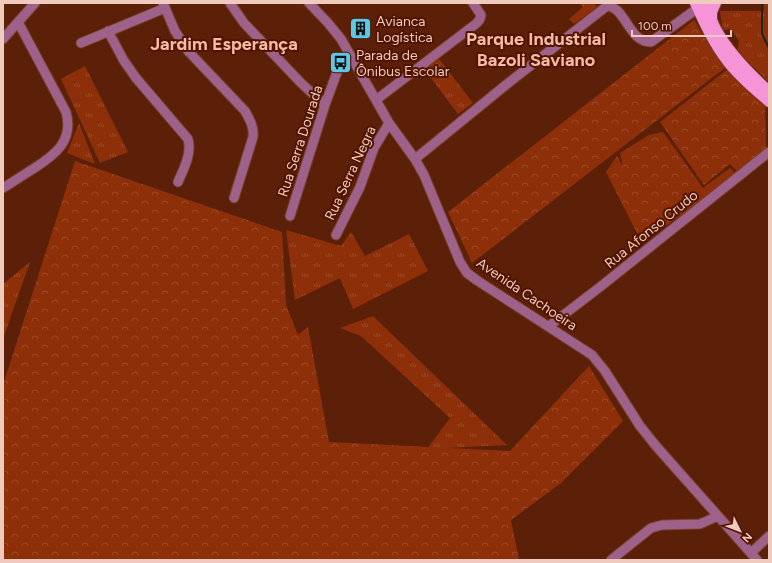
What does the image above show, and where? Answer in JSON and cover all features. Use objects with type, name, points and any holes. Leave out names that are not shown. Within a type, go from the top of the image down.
[{"type":"main road","points":[[712,19],[712,12],[716,3]]},
{"type":"main road","points":[[701,4],[712,19],[720,35],[769,100]]},
{"type":"main road","points":[[701,4],[708,32],[727,62],[742,78],[769,100]]},
{"type":"street","points":[[3,39],[35,3]]},
{"type":"street","points":[[230,3],[250,29],[301,83],[325,105]]},
{"type":"street","name":"Avenida Cachoeira","points":[[309,3],[328,23],[351,56],[389,123],[415,159],[424,175],[460,262],[467,272],[478,281],[585,349],[598,361],[640,426],[754,556]]},
{"type":"street","points":[[376,100],[477,23],[481,15],[473,3]]},
{"type":"street","points":[[415,159],[506,84],[607,6],[612,6],[616,10],[640,40],[644,42],[651,42],[701,4]]},
{"type":"street","points":[[81,43],[164,5],[175,31],[188,51],[245,111],[253,129],[253,138],[234,198]]},
{"type":"street","points":[[3,188],[51,157],[60,148],[68,130],[66,112],[18,22]]},
{"type":"street","points":[[108,31],[136,78],[188,139],[190,146],[189,152],[178,182]]},
{"type":"street","name":"Rua Serra Dourada","points":[[290,216],[325,105],[339,68],[351,56]]},
{"type":"street","name":"Rua Serra Negra","points":[[336,235],[360,187],[374,148],[389,123]]},
{"type":"street","name":"Rua Afonso Crudo","points":[[549,326],[600,288],[769,152]]},
{"type":"street","points":[[611,560],[651,528],[662,525],[700,524],[718,516]]},
{"type":"street","points":[[754,556],[769,536]]},
{"type":"green space","points":[[580,3],[594,3],[597,7],[574,24],[569,19],[583,7]]},
{"type":"green space","points":[[764,3],[769,3],[769,82],[737,51],[739,41],[731,29],[723,30],[720,11],[764,11]]},
{"type":"green space","points":[[694,20],[709,45],[726,67],[472,263],[448,212]]},
{"type":"green space","points":[[439,59],[473,103],[458,114],[424,69]]},
{"type":"green space","points":[[85,66],[128,152],[100,163],[61,79]]},
{"type":"green space","points":[[729,68],[765,102],[766,149],[737,171],[730,164],[704,185],[660,122]]},
{"type":"green space","points":[[79,123],[95,164],[67,153]]},
{"type":"green space","points":[[663,132],[703,188],[730,168],[737,175],[642,243],[606,172],[617,156],[623,167],[620,153],[649,135]]},
{"type":"green space","points":[[75,161],[282,232],[286,305],[298,335],[308,327],[329,442],[510,451],[589,366],[623,421],[561,483],[511,520],[519,560],[3,560],[3,385]]},
{"type":"green space","points":[[286,230],[341,246],[351,232],[365,256],[409,234],[428,271],[353,309],[340,278],[295,300]]},
{"type":"green space","points":[[30,262],[3,339],[3,284]]},
{"type":"green space","points":[[373,316],[507,445],[427,449],[450,418],[361,336],[340,328]]},
{"type":"waterway","points":[[762,3],[762,34],[769,48]]},
{"type":"place","name":"Avianca Logística","points":[[361,29]]},
{"type":"place","name":"Parada de Ônibus Escolar","points":[[341,63]]},
{"type":"district","name":"Jardim Esperança","points":[[224,44]]},
{"type":"district","name":"Parque Industrial Bazoli Saviano","points":[[536,49]]}]
